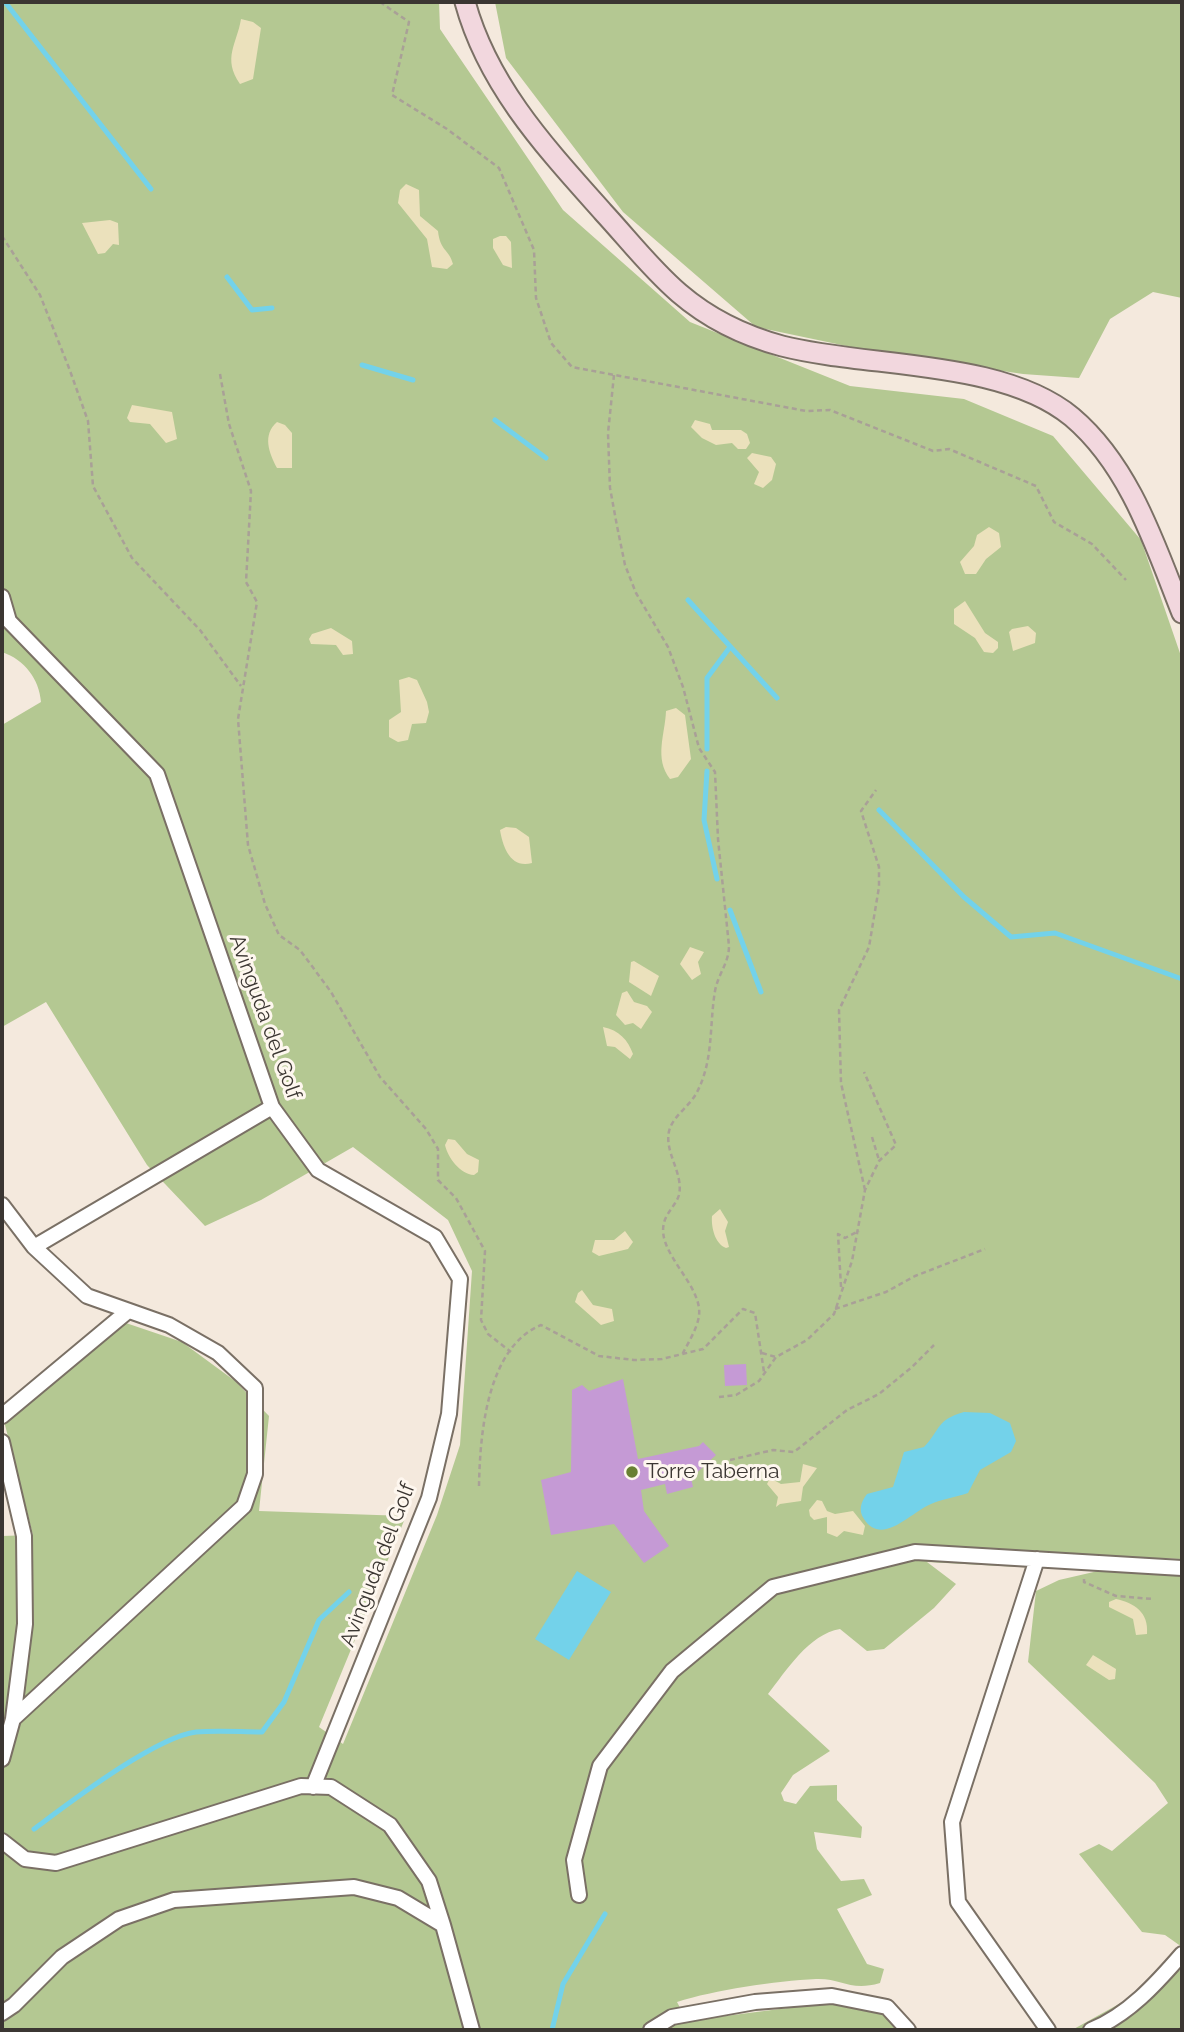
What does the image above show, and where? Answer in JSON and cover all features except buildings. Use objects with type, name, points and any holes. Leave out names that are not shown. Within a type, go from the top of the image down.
[{"type":"main road","points":[[465,2],[481,50],[504,92],[529,127],[680,294],[727,325],[782,346],[978,377],[1021,388],[1050,402],[1071,417],[1113,464],[1139,508],[1182,613]]},
{"type":"street","name":"Avinguda del Golf","points":[[2,597],[5,623],[157,774],[272,1107],[318,1170],[435,1237],[460,1279],[449,1414],[429,1497],[313,1787]]},
{"type":"street","points":[[34,1247],[272,1107]]},
{"type":"street","points":[[2,1205],[34,1247],[87,1296],[169,1325],[218,1353],[255,1388],[255,1474],[244,1506],[13,1719]]},
{"type":"street","points":[[2,1416],[128,1311]]},
{"type":"street","points":[[2,1442],[24,1536],[25,1624],[13,1719],[2,1759]]},
{"type":"street","points":[[579,1895],[574,1860],[600,1766],[671,1671],[773,1587],[915,1552],[1182,1569]]},
{"type":"street","points":[[1037,1559],[952,1822],[958,1902],[1048,2030]]},
{"type":"street","points":[[2,1840],[25,1859],[56,1863],[301,1786],[331,1787],[390,1825],[429,1881],[472,2030]]},
{"type":"street","points":[[2,2013],[14,2005],[62,1957],[119,1919],[174,1900],[354,1887],[398,1898],[443,1925]]},
{"type":"street","points":[[1091,2030],[1114,2021],[1162,1978],[1182,1954]]},
{"type":"street","points":[[651,2030],[672,2017],[755,2002],[832,1996],[887,2007],[908,2030]]},
{"type":"path","points":[[2,236],[40,295],[88,421],[93,486],[132,558],[200,630],[241,686]]},
{"type":"path","points":[[220,374],[229,424],[251,491],[246,582],[257,602],[241,686],[238,719],[248,845],[265,904],[279,935],[300,950],[316,971],[380,1077],[426,1129],[438,1149],[438,1180],[456,1198],[485,1251],[481,1321],[488,1334],[511,1352]]},
{"type":"path","points":[[614,374],[608,433],[610,488],[617,526],[625,565],[636,593],[668,647],[683,687],[699,748],[715,772],[718,839],[729,946],[729,960],[715,988],[709,1064],[695,1096],[670,1126],[668,1143],[676,1166],[679,1194],[663,1224],[665,1238],[694,1291],[699,1308],[699,1318],[682,1355]]},
{"type":"path","points":[[865,1190],[841,1083],[839,1010],[869,947],[878,867],[861,811],[876,790]]},
{"type":"path","points":[[719,1397],[736,1395],[759,1381],[776,1357],[807,1340],[835,1309],[859,1231],[865,1190],[879,1161],[896,1145],[864,1072]]},
{"type":"path","points":[[872,1137],[879,1161]]},
{"type":"path","points":[[842,1291],[838,1234],[845,1238],[859,1231]]},
{"type":"path","points":[[835,1309],[886,1292],[915,1276],[985,1249]]},
{"type":"path","points":[[479,1486],[480,1436],[485,1406],[494,1381],[511,1352],[529,1330],[541,1325],[599,1356],[634,1360],[682,1355],[703,1349],[743,1310],[755,1313],[764,1372]]},
{"type":"path","points":[[730,1460],[773,1450],[794,1452],[847,1409],[878,1394],[934,1345]]},
{"type":"path","points":[[762,1353],[776,1357]]},
{"type":"path","points":[[1082,1561],[1084,1582],[1116,1596],[1153,1599]]},
{"type":"green space","points":[[2,2],[439,2],[440,29],[563,210],[690,322],[850,386],[964,399],[1053,436],[1141,540],[1182,659],[1182,1559],[1040,1554],[1038,1568],[927,1562],[956,1584],[934,1608],[884,1649],[867,1651],[840,1629],[829,1632],[808,1646],[768,1694],[830,1751],[793,1775],[781,1793],[784,1801],[796,1804],[810,1786],[837,1785],[837,1800],[862,1827],[861,1838],[814,1832],[817,1849],[841,1881],[864,1879],[872,1895],[837,1909],[867,1964],[884,1969],[880,1983],[861,1986],[825,1979],[800,1980],[727,1990],[677,2002],[687,2021],[826,2003],[881,2013],[898,2030],[2,2030],[2,1536],[33,1535],[4,1421],[120,1321],[182,1342],[235,1381],[269,1416],[259,1511],[406,1516],[319,1727],[343,1744],[437,1515],[460,1445],[472,1271],[448,1220],[353,1147],[261,1200],[205,1226],[147,1165],[46,1002],[2,1027],[2,725],[41,702],[34,678],[29,671],[18,660],[2,652]]},
{"type":"green space","points":[[495,2],[1182,2],[1182,298],[1153,292],[1110,319],[1079,378],[1023,374],[875,352],[756,327],[623,212],[506,58]]},
{"type":"green space","points":[[1098,1571],[1182,1576],[1182,1947],[1165,1935],[1142,1932],[1079,1854],[1099,1844],[1112,1851],[1168,1803],[1155,1783],[1028,1662],[1036,1591],[1059,1580]]},
{"type":"green space","points":[[1182,1969],[1182,2030],[1072,2030]]},
{"type":"sand","points":[[241,19],[253,22],[261,28],[253,79],[240,84],[231,59]]},
{"type":"sand","points":[[406,184],[419,190],[420,216],[438,231],[453,264],[447,269],[432,267],[427,239],[398,203],[400,190]]},
{"type":"sand","points":[[110,220],[118,223],[119,245],[113,244],[105,253],[98,254],[82,223]]},
{"type":"sand","points":[[506,236],[511,242],[512,268],[503,265],[493,248],[493,239]]},
{"type":"sand","points":[[132,405],[172,412],[177,439],[166,443],[150,424],[130,422],[127,418]]},
{"type":"sand","points":[[695,420],[710,424],[712,430],[741,430],[747,434],[750,443],[746,449],[738,449],[732,443],[716,445],[702,438],[691,427]]},
{"type":"sand","points":[[277,422],[285,425],[292,433],[292,468],[277,468],[268,444],[272,427]]},
{"type":"sand","points":[[752,453],[771,457],[776,464],[772,480],[763,488],[754,484],[759,472],[747,458]]},
{"type":"sand","points":[[989,527],[999,533],[1001,547],[986,559],[976,574],[965,574],[960,562],[974,546],[977,535]]},
{"type":"sand","points":[[965,601],[985,633],[998,642],[998,648],[993,653],[984,652],[975,638],[954,624],[954,609]]},
{"type":"sand","points":[[1028,626],[1036,633],[1035,643],[1013,651],[1009,632]]},
{"type":"sand","points":[[331,628],[352,641],[353,654],[343,655],[336,645],[311,644],[309,639],[312,634]]},
{"type":"sand","points":[[409,677],[417,680],[429,712],[426,723],[412,724],[408,740],[398,742],[389,737],[389,720],[401,712],[399,680]]},
{"type":"sand","points":[[676,708],[685,715],[691,759],[678,777],[670,779],[661,755],[666,711]]},
{"type":"sand","points":[[506,827],[516,828],[529,837],[532,863],[519,863],[509,856],[500,830]]},
{"type":"sand","points":[[690,947],[704,952],[698,962],[701,974],[692,980],[680,964]]},
{"type":"sand","points":[[634,961],[659,976],[651,996],[629,982],[631,962]]},
{"type":"sand","points":[[627,991],[634,1002],[647,1006],[652,1012],[641,1029],[633,1023],[625,1025],[616,1015],[622,993]]},
{"type":"sand","points":[[603,1027],[618,1033],[626,1040],[633,1054],[630,1059],[615,1047],[607,1046]]},
{"type":"sand","points":[[448,1139],[455,1140],[467,1154],[479,1160],[478,1172],[469,1174],[455,1164],[445,1145]]},
{"type":"sand","points":[[720,1209],[728,1222],[725,1231],[729,1247],[726,1248],[716,1239],[712,1225],[712,1216]]},
{"type":"sand","points":[[625,1231],[633,1242],[628,1249],[599,1256],[592,1252],[595,1240],[614,1240]]},
{"type":"sand","points":[[582,1290],[593,1305],[612,1309],[614,1321],[601,1325],[575,1302]]},
{"type":"sand","points":[[803,1464],[817,1468],[803,1487],[801,1501],[776,1507],[778,1497],[767,1484],[770,1478],[781,1484],[800,1482]]},
{"type":"sand","points":[[817,1500],[822,1501],[827,1511],[835,1514],[853,1511],[865,1526],[863,1535],[844,1531],[837,1537],[827,1533],[827,1517],[814,1520],[810,1516],[809,1510]]},
{"type":"sand","points":[[1116,1599],[1129,1603],[1143,1614],[1147,1634],[1136,1635],[1133,1619],[1109,1607],[1109,1602]]},
{"type":"sand","points":[[1093,1655],[1116,1669],[1115,1679],[1109,1680],[1086,1665]]},
{"type":"water","points":[[964,1412],[990,1413],[1010,1423],[1016,1441],[1011,1452],[980,1470],[968,1493],[931,1504],[888,1529],[871,1527],[861,1512],[867,1494],[893,1487],[904,1452],[924,1447],[948,1418]]},
{"type":"water","points":[[577,1571],[611,1592],[569,1660],[535,1639]]},
{"type":"waterway","points":[[5,2],[151,189]]},
{"type":"waterway","points":[[227,277],[252,310],[272,308]]},
{"type":"waterway","points":[[362,365],[413,380]]},
{"type":"waterway","points":[[495,420],[546,458]]},
{"type":"waterway","points":[[688,600],[777,698]]},
{"type":"waterway","points":[[707,749],[707,678],[730,647]]},
{"type":"waterway","points":[[707,771],[704,820],[717,879]]},
{"type":"waterway","points":[[879,810],[964,897],[1011,937],[1055,933],[1182,979]]},
{"type":"waterway","points":[[730,910],[761,992]]},
{"type":"waterway","points":[[34,1829],[136,1758],[179,1737],[204,1731],[262,1732],[284,1702],[319,1620],[349,1592]]},
{"type":"waterway","points":[[552,2030],[563,1984],[605,1914]]},
{"type":"place","name":"Torre Taberna","points":[[632,1472]]}]
